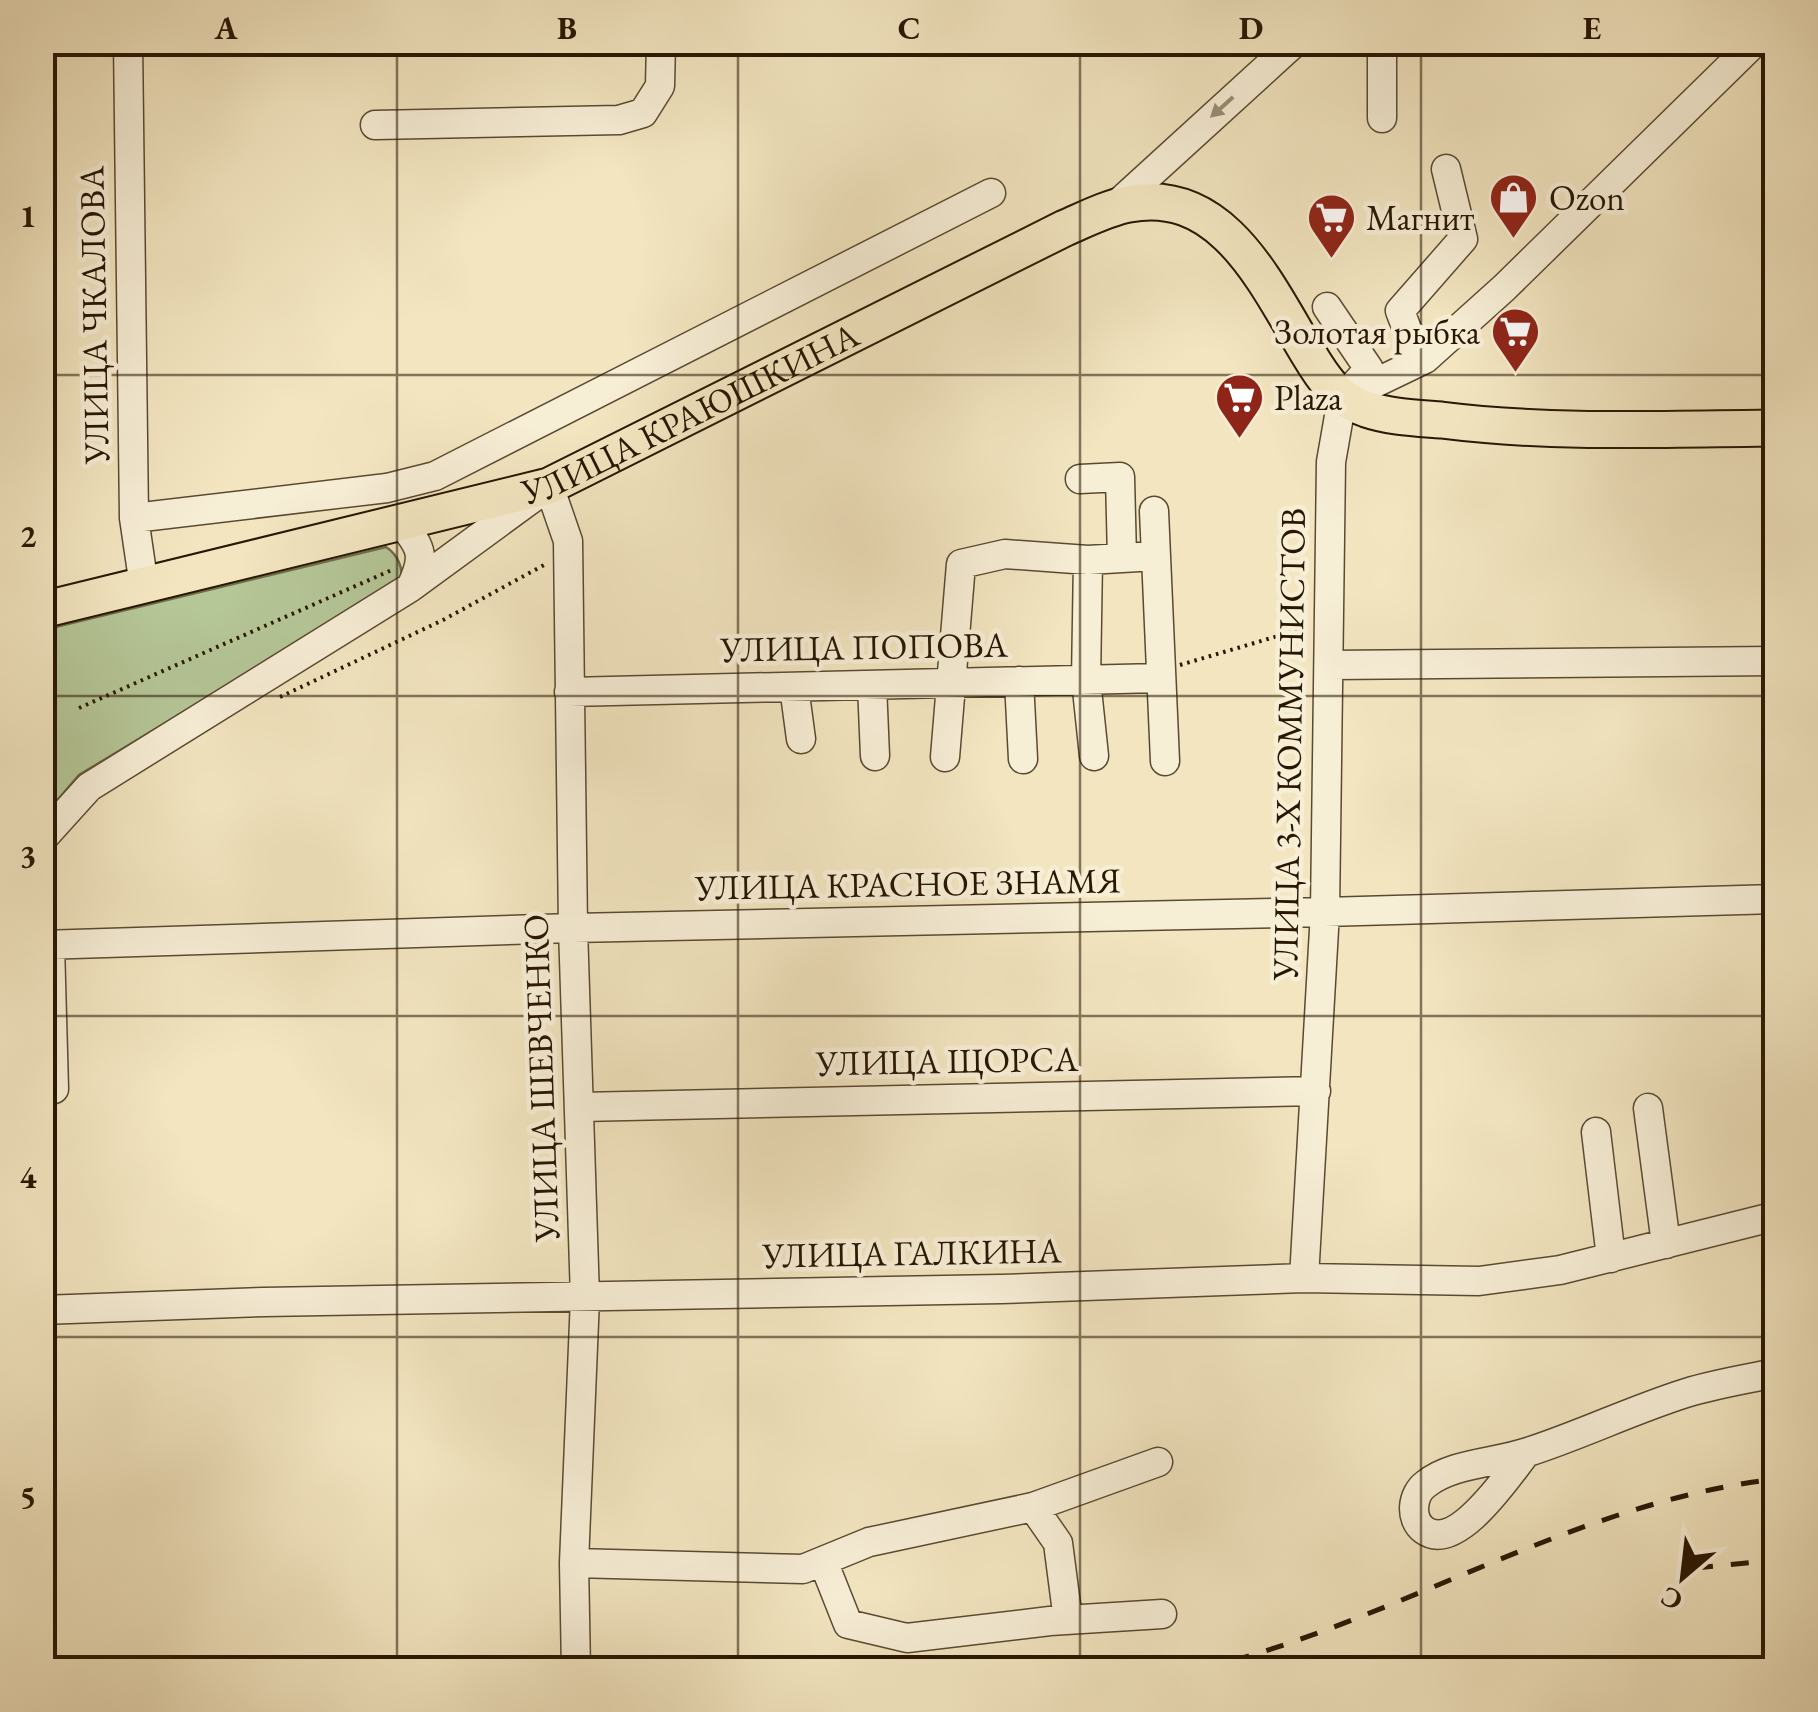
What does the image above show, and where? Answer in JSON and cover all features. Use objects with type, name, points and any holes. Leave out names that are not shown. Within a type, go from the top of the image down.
[{"type":"main road","points":[[1113,208],[1166,202],[1214,221],[1253,265],[1342,400],[1385,413],[1483,425],[1776,428]]},
{"type":"main road","name":"УЛИЦА КРАЮШКИНА","points":[[548,486],[1065,228],[1113,208]]},
{"type":"main road","points":[[42,610],[548,486]]},
{"type":"street","name":"УЛИЦА ЧКАЛОВА","points":[[128,42],[134,518],[144,586]]},
{"type":"street","points":[[375,124],[619,120],[644,113],[660,86],[661,42]]},
{"type":"street","name":"УЛИЦА КРАЮШКИНА","points":[[1113,208],[1294,42]]},
{"type":"street","points":[[1382,42],[1382,118]]},
{"type":"street","points":[[1342,400],[1424,359],[1504,288],[1755,42]]},
{"type":"street","points":[[1424,359],[1400,311],[1463,239],[1446,169]]},
{"type":"street","points":[[134,518],[387,488],[435,476],[991,193]]},
{"type":"street","name":"УЛИЦА 3-Х КОММУНИСТОВ","points":[[1304,1278],[1325,912],[1330,462],[1342,400],[1369,369],[1327,307]]},
{"type":"street","points":[[1080,479],[1120,477],[1122,558]]},
{"type":"street","name":"УЛИЦА КРАЮШКИНА","points":[[53,842],[89,787],[411,587],[548,486]]},
{"type":"street","name":"УЛИЦА ШЕВЧЕНКО","points":[[548,486],[568,541],[572,928],[585,1298],[574,1563],[576,1670]]},
{"type":"street","points":[[1154,511],[1165,762]]},
{"type":"street","points":[[402,524],[418,544],[421,557],[411,587]]},
{"type":"street","points":[[945,757],[960,564],[1005,554],[1088,560],[1156,556]]},
{"type":"street","points":[[1088,560],[1086,680],[1094,756]]},
{"type":"street","points":[[1330,665],[1776,662]]},
{"type":"street","name":"УЛИЦА ПОПОВА","points":[[570,692],[1160,678]]},
{"type":"street","points":[[1020,681],[1023,759]]},
{"type":"street","points":[[872,685],[875,756]]},
{"type":"street","points":[[794,686],[801,739]]},
{"type":"street","name":"УЛИЦА КРАСНОЕ ЗНАМЯ","points":[[46,945],[572,928],[1776,899]]},
{"type":"street","points":[[46,945],[54,1089]]},
{"type":"street","name":"УЛИЦА ЩОРСА","points":[[580,1107],[1316,1090]]},
{"type":"street","points":[[1648,1108],[1666,1244]]},
{"type":"street","points":[[1596,1132],[1612,1258]]},
{"type":"street","name":"УЛИЦА ГАЛКИНА","points":[[42,1310],[1304,1278],[1479,1281],[1560,1270],[1776,1216]]},
{"type":"street","points":[[1526,1453],[1687,1392],[1776,1372]]},
{"type":"street","points":[[574,1563],[803,1569],[869,1542],[1033,1506],[1158,1462]]},
{"type":"street","points":[[1033,1506],[1058,1543],[1068,1620]]},
{"type":"street","points":[[822,1561],[848,1624],[908,1638],[1162,1614]]},
{"type":"path","points":[[79,708],[421,557]]},
{"type":"path","points":[[281,696],[443,620],[544,565]]},
{"type":"path","points":[[1160,678],[1177,666],[1331,620]]},
{"type":"path","points":[[42,874],[53,842]]},
{"type":"green space","points":[[386,547],[399,562],[401,581],[79,775],[43,817],[43,630]]},
{"type":"railway","points":[[1197,1670],[1342,1624],[1627,1512],[1700,1492],[1776,1479]]},
{"type":"railway","points":[[1695,1568],[1776,1560]]},
{"type":"place","name":"Ozon","points":[[1514,240]]},
{"type":"place","name":"Магнит","points":[[1331,260]]},
{"type":"place","name":"Золотая рыбка","points":[[1515,374]]},
{"type":"place","name":"Plaza","points":[[1239,440]]}]
